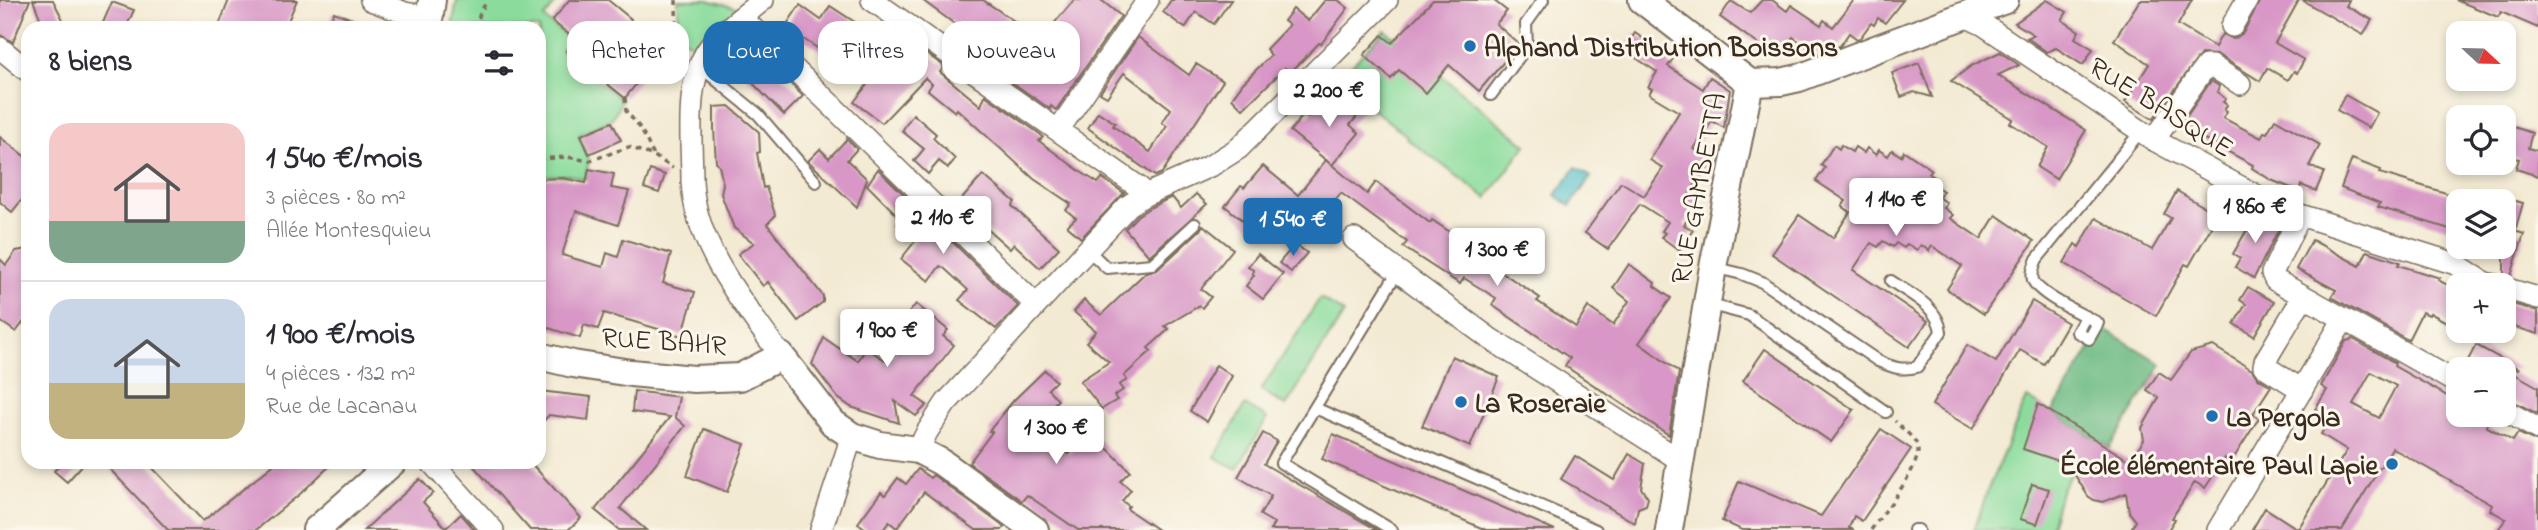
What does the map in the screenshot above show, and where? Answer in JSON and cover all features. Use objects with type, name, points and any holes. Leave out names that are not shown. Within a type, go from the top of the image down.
[{"type":"street","points":[[371,0],[405,13],[430,15]]},
{"type":"street","points":[[762,0],[711,45],[698,65],[692,86],[692,194],[707,240],[735,289],[781,356],[833,423],[852,436],[880,445],[918,450],[941,462],[1035,530]]},
{"type":"street","points":[[872,0],[1059,129],[1140,188],[1143,196]]},
{"type":"street","points":[[1059,129],[1147,0]]},
{"type":"street","points":[[918,450],[946,403],[1128,206],[1143,196],[1212,165],[1239,148],[1387,0]]},
{"type":"street","points":[[1642,0],[1750,83]]},
{"type":"street","name":"RUE GAMBETTA","points":[[1669,530],[1713,267],[1750,83],[1781,82],[1799,78],[2005,0]]},
{"type":"street","points":[[2232,26],[2247,0]]},
{"type":"street","name":"RUE BASQUE","points":[[1965,16],[1984,25],[2148,136],[2259,197],[2300,215],[2456,264],[2470,273]]},
{"type":"street","points":[[742,18],[1036,305]]},
{"type":"street","points":[[0,48],[21,65]]},
{"type":"street","points":[[2148,136],[2206,66],[2212,66],[2240,84]]},
{"type":"street","points":[[2300,215],[2272,273],[2275,280],[2446,377]]},
{"type":"street","points":[[1354,239],[1489,338],[1672,455],[1681,457]]},
{"type":"street","points":[[2516,292],[2538,298]]},
{"type":"street","points":[[2302,390],[2264,366],[2303,297]]},
{"type":"street","points":[[2218,530],[2344,319]]},
{"type":"street","name":"RUE BAHR","points":[[546,357],[596,368],[694,379],[740,377],[781,356]]},
{"type":"street","points":[[2516,417],[2538,429]]},
{"type":"street","points":[[821,530],[852,436]]},
{"type":"street","points":[[316,530],[385,469]]},
{"type":"street","points":[[437,469],[493,530]]},
{"type":"lane","points":[[1491,95],[1527,46],[1526,24],[1543,0]]},
{"type":"lane","points":[[698,65],[758,114],[816,182]]},
{"type":"lane","points":[[2086,316],[2037,288],[2032,279],[2033,268],[2037,259],[2148,136]]},
{"type":"lane","points":[[1087,249],[1107,268],[1152,264],[1195,224]]},
{"type":"lane","points":[[1713,267],[1762,282],[1878,361],[1906,370],[1917,367],[1941,332],[1939,319],[1931,309],[1891,281]]},
{"type":"lane","points":[[1392,530],[1281,463],[1398,271]]},
{"type":"lane","points":[[1707,304],[1749,315],[1886,412]]},
{"type":"lane","points":[[1315,408],[1596,530]]},
{"type":"path","points":[[479,21],[487,0]]},
{"type":"path","points":[[676,0],[676,21]]},
{"type":"path","points":[[625,98],[626,111],[640,129],[654,156]]},
{"type":"path","points":[[546,158],[567,157],[589,161],[629,148],[654,156],[692,181]]},
{"type":"path","points":[[1871,530],[1911,472],[1918,453],[1917,445],[1886,412]]},
{"type":"green space","points":[[457,0],[558,0],[544,18],[567,37],[567,45],[562,51],[567,55],[567,84],[602,84],[622,100],[612,119],[579,135],[589,161],[585,179],[568,175],[546,176],[546,21],[453,21]]},
{"type":"green space","points":[[678,0],[708,0],[740,9],[727,21],[703,21],[701,45],[689,42],[689,21],[679,21]]},
{"type":"green space","points":[[1385,30],[1526,145],[1487,198],[1406,138],[1407,136],[1337,81]]},
{"type":"green space","points":[[1320,298],[1344,313],[1286,406],[1261,390]]},
{"type":"green space","points":[[2103,328],[2162,364],[2110,448],[2052,413]]},
{"type":"green space","points":[[2027,398],[2094,438],[2062,488],[2050,530],[1974,530],[1988,489]]},
{"type":"green space","points":[[1245,405],[1267,418],[1237,469],[1215,457]]},
{"type":"water","points":[[1576,167],[1591,177],[1570,206],[1556,195]]},
{"type":"building","points":[[0,0],[30,0],[13,42],[0,35]]},
{"type":"building","points":[[33,0],[53,0],[64,21],[41,21]]},
{"type":"building","points":[[229,0],[297,0],[288,21],[221,21]]},
{"type":"building","points":[[569,0],[608,0],[631,19],[567,21],[567,33],[552,21]]},
{"type":"building","points":[[922,0],[983,0],[1014,21],[951,21]]},
{"type":"building","points":[[1074,0],[1101,0],[1121,16],[1080,75],[1080,21],[1056,21]]},
{"type":"building","points":[[1171,0],[1231,0],[1214,24],[1196,12],[1185,28],[1163,12]]},
{"type":"building","points":[[1325,0],[1338,0],[1348,8],[1321,44],[1290,73],[1285,68],[1243,109],[1232,98],[1271,55],[1266,49],[1289,25],[1284,21],[1293,9],[1308,21]]},
{"type":"building","name":"Alphand Distribution Boissons","points":[[1433,0],[1493,0],[1507,11],[1496,24],[1519,44],[1479,91],[1449,65],[1426,93],[1399,70],[1391,79],[1364,55],[1382,35],[1392,43]]},
{"type":"building","points":[[1762,0],[1772,0],[1787,11],[1791,5],[1821,25],[1824,20],[1833,27],[1854,0],[1903,0],[1885,23],[1878,18],[1860,38],[1857,39],[1849,33],[1840,46],[1817,54],[1793,37],[1781,55],[1775,56],[1720,17],[1731,1],[1750,13]]},
{"type":"building","points":[[2047,0],[2067,12],[2062,20],[2079,31],[2075,38],[2093,49],[2083,65],[2056,48],[2047,52],[2027,38],[2034,35],[2015,23]]},
{"type":"building","points":[[2140,0],[2192,0],[2178,25],[2215,47],[2222,34],[2233,39],[2243,33],[2260,0],[2299,0],[2275,43],[2304,60],[2297,73],[2294,71],[2288,80],[2267,68],[2260,81],[2218,55],[2201,54],[2153,119],[2125,102],[2149,64],[2114,40]]},
{"type":"building","points":[[2302,0],[2349,0],[2346,6],[2372,20],[2363,35]]},
{"type":"building","points":[[2456,0],[2538,0],[2538,28],[2501,12],[2498,17]]},
{"type":"building","points":[[112,2],[134,10],[129,21],[104,21]]},
{"type":"building","points":[[800,5],[821,20],[830,6],[853,21],[818,21],[818,49],[804,39],[804,21],[789,21]]},
{"type":"building","points":[[334,12],[357,21],[330,21]]},
{"type":"building","points":[[1635,33],[1660,50],[1662,47],[1675,56],[1668,66],[1703,89],[1710,77],[1730,90],[1724,128],[1712,121],[1694,149],[1712,160],[1690,193],[1700,199],[1684,225],[1693,230],[1679,250],[1661,237],[1668,222],[1640,204],[1608,249],[1585,233],[1621,182],[1644,196],[1663,168],[1650,160],[1679,112],[1649,94],[1652,89],[1648,87],[1657,72],[1624,50]]},
{"type":"building","points":[[1138,37],[1189,75],[1196,64],[1223,81],[1162,173],[1155,176],[1088,128],[1098,112],[1150,152],[1167,126],[1162,123],[1171,109],[1124,73],[1107,97],[1100,93]]},
{"type":"building","points":[[2000,52],[2019,65],[1998,75],[2086,130],[2056,179],[2037,167],[2048,147],[2010,123],[2013,119],[1951,81],[1971,66]]},
{"type":"building","points":[[928,55],[942,65],[942,84],[954,84],[981,106],[985,95],[1040,134],[1043,137],[1039,141],[1081,172],[1098,183],[1102,178],[1124,193],[1081,238],[1067,226],[1076,218],[1066,210],[1071,204],[1034,179],[957,109],[955,112],[928,90],[932,84],[928,81]]},
{"type":"building","points":[[1919,63],[1932,97],[1914,92],[1901,97],[1892,73]]},
{"type":"building","points":[[2211,81],[2219,86],[2217,92],[2226,99],[2223,102],[2227,105],[2224,110],[2227,112],[2223,118],[2261,138],[2275,119],[2320,145],[2309,166],[2324,172],[2316,191],[2301,185],[2299,191],[2271,180],[2252,168],[2253,165],[2180,126]]},
{"type":"building","points":[[607,84],[636,84],[625,98]]},
{"type":"building","points":[[754,84],[791,84],[803,96],[784,115]]},
{"type":"building","points":[[868,84],[919,84],[882,123],[854,102]]},
{"type":"building","points":[[1014,84],[1074,84],[1056,110],[1051,106],[1050,109]]},
{"type":"building","points":[[1345,94],[1363,109],[1350,125],[1359,133],[1332,165],[1290,131],[1304,114],[1308,117],[1320,103],[1330,112]]},
{"type":"building","points":[[2345,95],[2377,113],[2369,128],[2337,110]]},
{"type":"building","points":[[729,106],[759,132],[760,152],[757,153],[763,188],[766,187],[775,216],[767,224],[823,296],[823,302],[798,321],[768,282],[763,286],[738,254],[754,243],[734,228],[721,194],[723,184],[716,162],[714,107]]},
{"type":"building","points":[[913,114],[936,134],[933,138],[955,159],[948,168],[939,161],[928,174],[914,161],[924,149],[902,131]]},
{"type":"building","points":[[612,122],[621,140],[589,154],[581,135]]},
{"type":"building","points":[[2516,128],[2532,133],[2528,148],[2538,151],[2538,176],[2516,169],[2519,159],[2516,158]]},
{"type":"building","points":[[0,137],[21,154],[21,201],[12,212],[0,202]]},
{"type":"building","points":[[847,139],[857,149],[847,160],[867,179],[857,207],[808,161],[820,149],[829,158]]},
{"type":"building","points":[[1834,145],[1839,149],[1841,145],[1852,152],[1855,147],[1864,153],[1867,148],[1876,155],[1879,150],[1888,156],[1892,150],[1901,156],[1904,151],[1932,170],[1929,174],[1938,180],[1934,185],[1943,191],[1939,197],[1947,203],[1944,208],[1953,215],[1950,218],[1981,239],[1996,215],[2034,241],[1984,314],[1947,289],[1962,266],[1932,246],[1929,251],[1921,245],[1917,250],[1907,244],[1904,248],[1896,243],[1893,247],[1883,241],[1878,247],[1871,243],[1853,270],[1928,321],[1909,347],[1772,254],[1799,215],[1833,238],[1850,212],[1842,206],[1846,201],[1816,181],[1825,168],[1821,165]]},
{"type":"building","points":[[2352,159],[2381,170],[2380,173],[2446,193],[2446,228],[2378,207],[2380,203],[2341,188]]},
{"type":"building","points":[[1326,160],[1367,194],[1376,182],[1430,223],[1432,220],[1497,264],[1495,267],[1540,298],[1537,301],[1576,327],[1588,307],[1613,325],[1629,301],[1613,288],[1629,264],[1655,283],[1654,286],[1671,298],[1639,343],[1679,372],[1669,435],[1565,366],[1570,358],[1492,305],[1496,298],[1464,278],[1460,284],[1403,247],[1407,242],[1341,193],[1321,216],[1325,218],[1307,239],[1268,208],[1252,228],[1225,206],[1241,186],[1244,188],[1263,166],[1298,195]]},
{"type":"building","points":[[589,169],[614,174],[611,188],[629,191],[618,225],[576,211],[562,255],[603,267],[607,253],[618,257],[623,239],[671,254],[663,283],[695,292],[682,336],[604,313],[598,329],[584,325],[580,338],[546,327],[546,179],[563,178],[586,183]]},
{"type":"building","points":[[878,169],[1018,306],[996,329],[959,300],[968,290],[944,268],[940,266],[929,281],[901,259],[916,240],[897,224],[900,218],[867,185]]},
{"type":"building","points":[[650,170],[665,175],[659,193],[644,188]]},
{"type":"building","points":[[983,175],[1015,202],[1012,206],[1059,248],[1040,268],[1014,244],[1010,249],[960,205],[963,202],[961,200]]},
{"type":"building","points":[[2177,191],[2218,215],[2189,266],[2185,264],[2156,316],[2064,263],[2075,244],[2079,247],[2096,218],[2152,250],[2171,218],[2164,214]]},
{"type":"building","points":[[1196,194],[1207,204],[1149,256],[1125,229],[1149,208],[1172,197],[1181,208]]},
{"type":"building","points":[[2516,201],[2523,203],[2516,228]]},
{"type":"building","points":[[2256,214],[2280,227],[2254,278],[2235,267],[2240,258],[2233,254]]},
{"type":"building","points":[[1203,225],[1233,249],[1201,289],[1211,297],[1202,308],[1199,306],[1165,326],[1169,329],[1148,348],[1151,351],[1124,376],[1127,380],[1119,385],[1123,390],[1114,396],[1117,400],[1102,409],[1080,381],[1109,362],[1086,342],[1096,331],[1074,312],[1084,300],[1101,315],[1146,272],[1157,270]]},
{"type":"building","points":[[2516,231],[2524,234],[2512,273],[2504,273],[2504,259],[2516,259]]},
{"type":"building","points":[[2312,240],[2360,266],[2367,251],[2400,262],[2398,265],[2440,278],[2438,280],[2446,284],[2446,322],[2430,313],[2429,315],[2422,312],[2408,340],[2332,297],[2336,290],[2296,269]]},
{"type":"building","points":[[1295,244],[1307,253],[1291,272],[1279,263]]},
{"type":"building","points":[[21,250],[21,325],[16,332],[0,321],[0,259],[6,265],[16,251]]},
{"type":"building","points":[[1258,254],[1283,274],[1263,299],[1246,286],[1254,275],[1254,271],[1248,266]]},
{"type":"building","points":[[2248,287],[2274,302],[2254,336],[2234,324],[2246,304],[2240,300]]},
{"type":"building","points":[[2032,301],[2068,323],[2044,364],[2020,350],[1973,429],[1932,405],[1967,345],[1996,362]]},
{"type":"building","points":[[916,304],[948,330],[943,336],[954,345],[914,396],[927,405],[916,416],[895,401],[899,423],[851,407],[838,398],[812,364],[824,338],[858,361],[866,348],[888,362],[907,338],[896,329]]},
{"type":"building","points":[[2516,305],[2538,311],[2538,334],[2516,328]]},
{"type":"building","points":[[2353,339],[2446,395],[2446,427],[2488,427],[2513,441],[2518,433],[2538,442],[2538,530],[2498,530],[2506,519],[2490,510],[2492,505],[2392,448],[2342,530],[2252,530],[2265,508],[2298,529],[2347,450],[2321,434],[2324,429],[2321,412],[2315,409],[2327,390],[2321,386],[2346,341]],"holes":[[[2371,372],[2396,386],[2379,418],[2353,404]]]},
{"type":"building","points":[[2476,345],[2498,357],[2470,357]]},
{"type":"building","points":[[2213,346],[2252,370],[2257,377],[2271,386],[2253,414],[2259,418],[2235,456],[2231,461],[2225,458],[2205,488],[2195,482],[2172,518],[2175,519],[2168,530],[2130,530],[2136,521],[2129,512],[2126,493],[2103,502],[2094,500],[2088,496],[2068,464],[2023,449],[2038,404],[2130,461],[2144,440],[2142,428],[2159,398],[2147,390],[2159,372],[2171,380],[2191,352]]},
{"type":"building","points":[[1765,349],[1854,410],[1831,442],[1743,381]]},
{"type":"building","name":"La Roseraie","points":[[1452,356],[1499,377],[1470,447],[1422,426]]},
{"type":"building","points":[[1216,365],[1232,376],[1207,422],[1190,411]]},
{"type":"building","points":[[1045,370],[1056,381],[1048,389],[1058,400],[1052,406],[1055,409],[1050,415],[1055,419],[1045,431],[1069,454],[1084,439],[1089,444],[1096,437],[1130,471],[1120,481],[1131,490],[1122,501],[1129,506],[1127,509],[1158,530],[1078,530],[1027,495],[1022,501],[969,463],[992,432],[989,431],[1014,400]]},
{"type":"building","points":[[2516,375],[2538,387],[2538,414],[2516,403]]},
{"type":"building","points":[[634,391],[679,397],[675,417],[685,426],[620,508],[646,530],[619,530],[595,510],[670,417],[632,412]]},
{"type":"building","points":[[546,392],[591,397],[588,420],[549,415],[546,418]]},
{"type":"building","points":[[704,429],[745,444],[727,492],[687,476]]},
{"type":"building","points":[[1881,429],[1911,449],[1862,521],[1854,516],[1849,528],[1854,530],[1742,530],[1722,521],[1739,481],[1821,516]]},
{"type":"building","points":[[1263,433],[1277,441],[1264,464],[1377,530],[1270,530],[1274,523],[1260,515],[1271,496],[1238,477]]},
{"type":"building","points":[[1333,434],[1555,530],[1486,530],[1322,459]]},
{"type":"building","points":[[1629,454],[1645,464],[1641,488],[1648,498],[1646,505],[1638,508],[1635,523],[1561,479],[1575,456],[1614,480]]},
{"type":"building","points":[[56,469],[79,469],[67,482],[54,471]]},
{"type":"building","points":[[110,469],[154,469],[203,521],[268,469],[327,469],[256,530],[168,530]]},
{"type":"building","points":[[476,469],[536,469],[581,518],[568,530],[530,530]]},
{"type":"building","points":[[918,469],[930,478],[933,475],[1004,527],[1002,530],[976,530],[924,492],[897,528],[889,522],[883,530],[867,530],[858,523],[881,492],[885,495],[898,478],[906,484]]},
{"type":"building","points":[[420,479],[433,493],[423,502],[446,528],[461,514],[475,530],[364,530]]},
{"type":"building","points":[[2032,484],[2049,489],[2037,524],[2020,519]]},
{"type":"place","name":"Alphand Distribution Boissons","points":[[1470,46]]},
{"type":"place","name":"La Roseraie","points":[[1461,402]]},
{"type":"place","name":"La Pergola","points":[[2212,416]]},
{"type":"place","name":"École élémentaire Paul Lapie","points":[[2392,464]]}]
